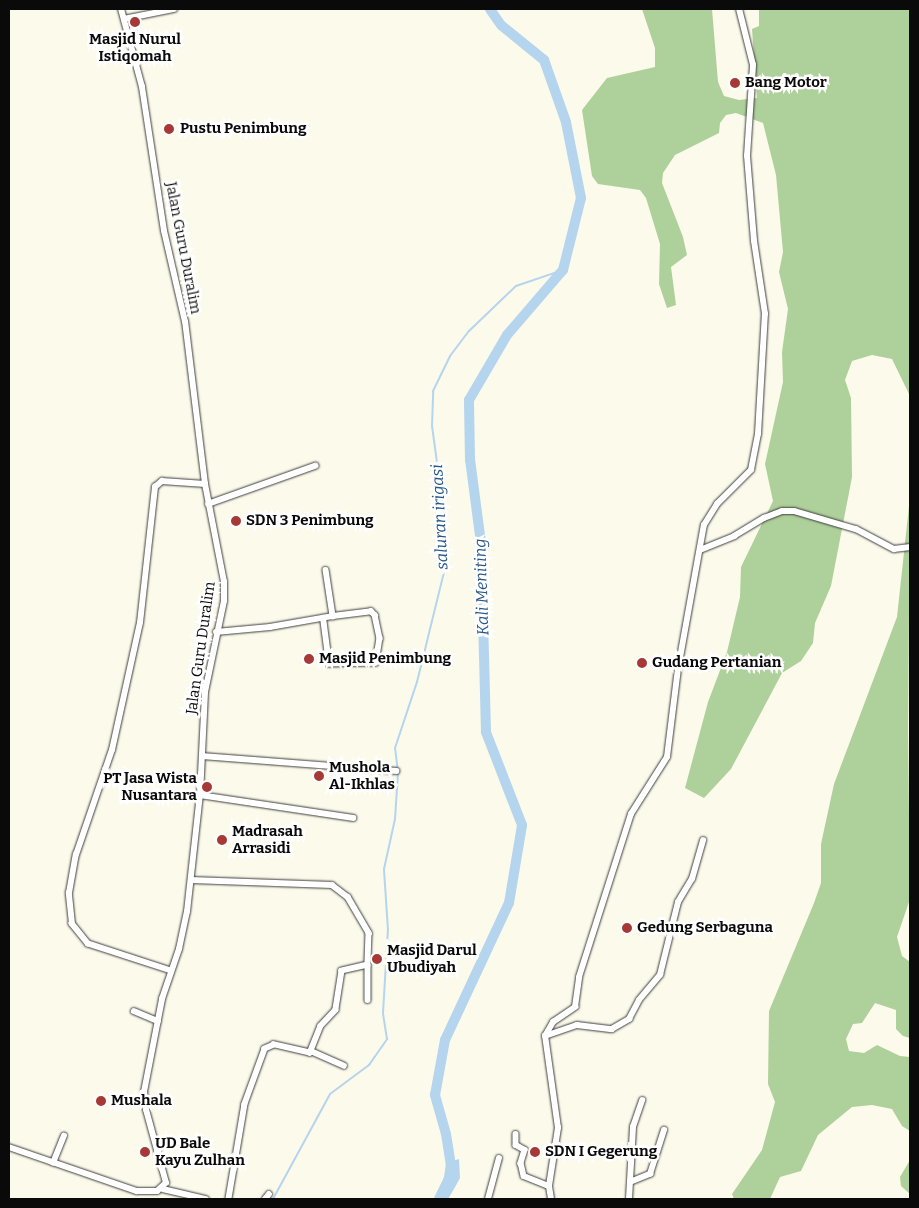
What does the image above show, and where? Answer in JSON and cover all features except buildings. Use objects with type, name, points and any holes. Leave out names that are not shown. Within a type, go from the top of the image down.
[{"type":"street","name":"Jalan Guru Duralim","points":[[121,9],[141,79],[165,237],[185,322],[205,484],[224,582],[224,601],[205,692],[200,795],[181,941],[158,1021],[144,1099],[166,1180],[163,1189]]},
{"type":"street","points":[[124,19],[174,9]]},
{"type":"street","points":[[551,1199],[549,1186],[558,1128],[545,1036],[553,1022],[575,1007],[579,977],[631,814],[667,757],[678,669],[704,525],[711,511],[751,470],[758,434],[765,314],[754,241],[747,156],[753,65],[740,9]]},
{"type":"street","points":[[208,504],[315,466]]},
{"type":"street","points":[[172,971],[88,944],[72,924],[69,893],[76,855],[112,750],[140,624],[155,486],[162,481],[205,484]]},
{"type":"street","points":[[700,550],[734,536],[764,518],[794,511],[856,529],[894,549],[910,546]]},
{"type":"street","points":[[326,570],[334,616]]},
{"type":"street","points":[[216,632],[258,629],[334,616],[370,611],[375,613],[380,644],[376,663],[328,663],[323,618]]},
{"type":"street","points":[[202,756],[396,771]]},
{"type":"street","points":[[200,795],[353,818]]},
{"type":"street","points":[[545,1036],[577,1025],[612,1028],[629,1020],[639,1000],[660,975],[678,902],[692,879],[702,841]]},
{"type":"street","points":[[190,880],[231,883],[291,881],[336,887],[348,897],[368,931],[368,1000]]},
{"type":"street","points":[[311,1051],[321,1026],[336,1010],[342,970],[368,966]]},
{"type":"street","points":[[134,1011],[158,1021]]},
{"type":"street","points":[[229,1199],[245,1104],[265,1049],[274,1045],[305,1053],[311,1051],[344,1066]]},
{"type":"street","points":[[629,1199],[633,1127],[642,1101]]},
{"type":"street","points":[[630,1182],[650,1174],[664,1130]]},
{"type":"street","points":[[516,1134],[516,1145],[525,1150],[521,1163],[524,1176],[549,1186]]},
{"type":"street","points":[[53,1163],[64,1136]]},
{"type":"street","points":[[9,1147],[137,1191],[163,1189],[206,1199]]},
{"type":"street","points":[[488,1199],[499,1158]]},
{"type":"green space","points":[[642,9],[712,9],[718,82],[724,96],[739,100],[757,98],[752,29],[759,26],[759,9],[910,9],[910,396],[892,359],[872,355],[852,361],[845,380],[851,398],[852,477],[831,586],[815,623],[813,643],[801,661],[782,673],[731,769],[704,798],[685,788],[708,702],[727,652],[740,597],[741,567],[773,501],[765,464],[783,382],[782,352],[788,309],[779,272],[783,252],[776,175],[763,123],[736,113],[726,115],[720,123],[719,133],[675,155],[663,173],[662,183],[683,237],[687,255],[671,267],[676,305],[667,308],[659,284],[660,244],[646,198],[640,190],[598,184],[592,176],[582,110],[607,78],[655,67],[655,48]]},
{"type":"green space","points":[[910,497],[908,730],[910,899],[897,937],[902,956],[910,962],[910,1038],[903,1036],[896,1029],[896,1010],[875,1003],[862,1023],[853,1024],[846,1039],[849,1051],[864,1053],[877,1045],[900,1056],[910,1057],[910,1131],[902,1126],[892,1109],[872,1105],[852,1107],[818,1135],[801,1171],[780,1177],[770,1199],[734,1199],[732,1194],[762,1150],[775,1102],[768,1084],[769,1011],[821,883],[821,844],[834,784],[897,617]]},
{"type":"green space","points":[[910,1160],[910,1194],[901,1186],[900,1177]]},
{"type":"water","points":[[459,1159],[460,1178],[448,1199],[435,1199],[443,1184],[446,1163]]},
{"type":"waterway","name":"Kali Meniting","points":[[439,1199],[452,1172],[446,1134],[435,1095],[445,1040],[509,903],[522,825],[486,732],[481,543],[470,460],[469,400],[507,335],[563,270],[581,198],[566,122],[544,60],[501,25],[490,9]]},
{"type":"waterway","name":"saluran irigasi","points":[[273,1199],[330,1094],[369,1065],[387,1039],[383,1013],[388,930],[384,869],[395,819],[398,772],[395,748],[417,682],[445,568],[442,499],[432,426],[433,391],[450,356],[469,331],[516,286],[563,270]]},
{"type":"place","name":"Masjid Nurul Istiqomah","points":[[135,22]]},
{"type":"place","name":"Bang Motor","points":[[735,83]]},
{"type":"place","name":"Pustu Penimbung","points":[[169,129]]},
{"type":"place","name":"SDN 3 Penimbung","points":[[236,521]]},
{"type":"place","name":"Masjid Penimbung","points":[[309,659]]},
{"type":"place","name":"Gudang Pertanian","points":[[642,663]]},
{"type":"place","name":"Mushola Al-Ikhlas","points":[[319,776]]},
{"type":"place","name":"PT Jasa Wista Nusantara","points":[[207,787]]},
{"type":"place","name":"Madrasah Arrasidi","points":[[222,840]]},
{"type":"place","name":"Gedung Serbaguna","points":[[627,928]]},
{"type":"place","name":"Masjid Darul Ubudiyah","points":[[377,959]]},
{"type":"place","name":"Mushala","points":[[101,1101]]},
{"type":"place","name":"UD Bale Kayu Zulhan","points":[[145,1152]]},
{"type":"place","name":"SDN I Gegerung","points":[[535,1152]]}]
